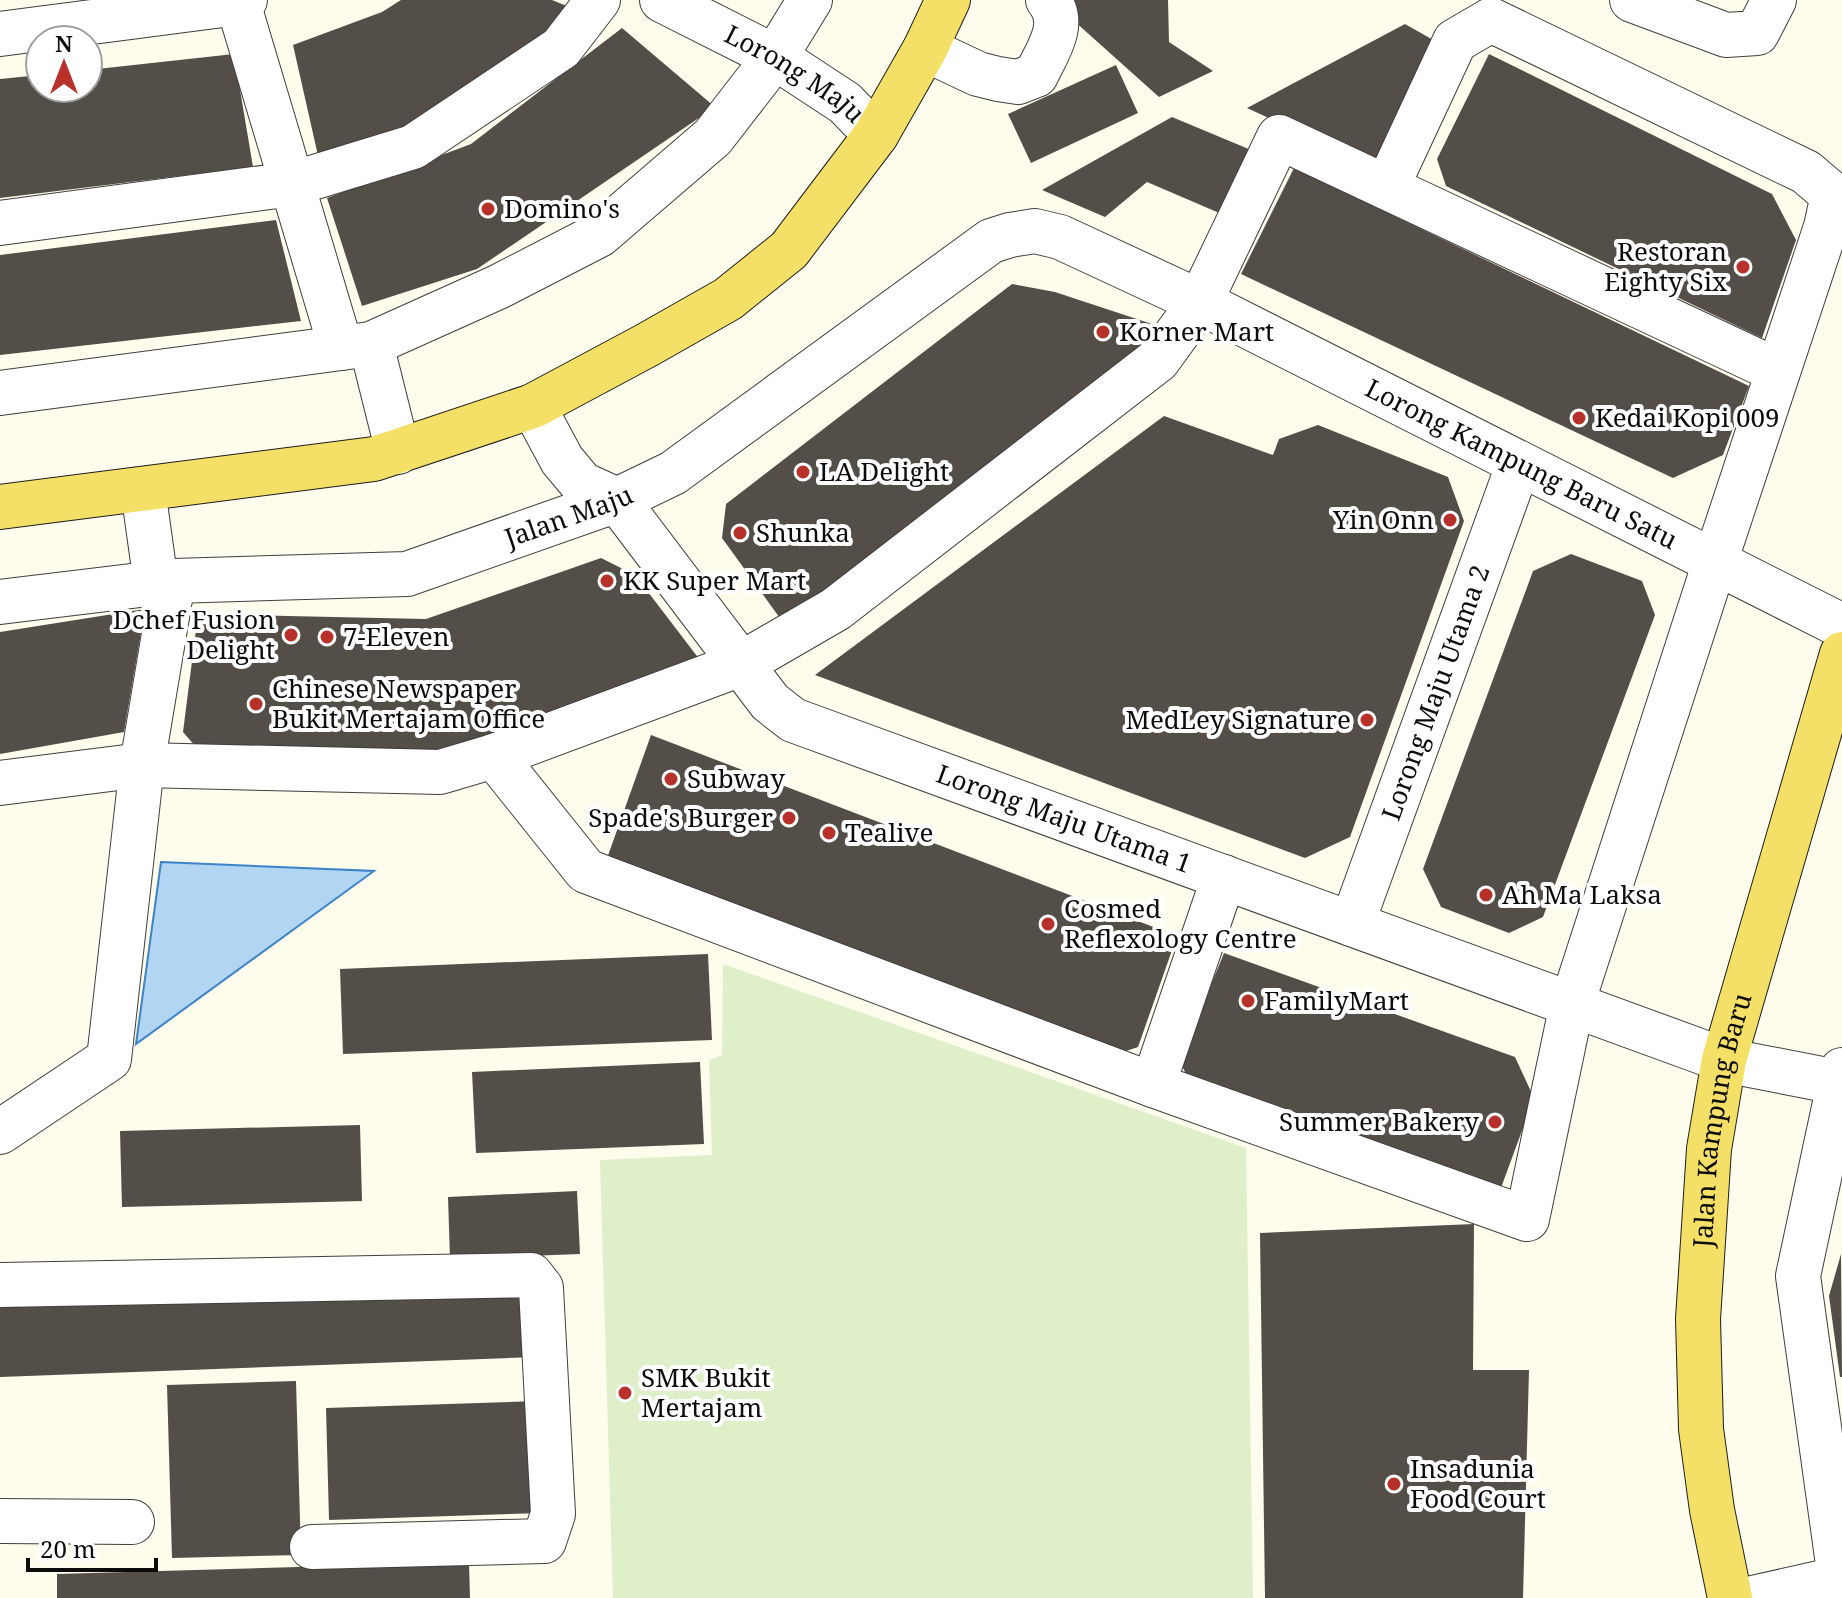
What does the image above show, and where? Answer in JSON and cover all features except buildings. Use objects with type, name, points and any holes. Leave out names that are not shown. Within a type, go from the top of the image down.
[{"type":"main road","points":[[0,507],[374,459],[533,406],[728,299],[789,250],[876,135],[925,49],[948,0]]},
{"type":"main road","name":"Jalan Kampung Baru","points":[[1730,1598],[1712,1510],[1701,1429],[1698,1319],[1709,1149],[1724,1060],[1842,654]]},
{"type":"street","points":[[0,223],[292,184],[413,147],[561,48],[598,0]]},
{"type":"street","name":"Lorong Maju","points":[[662,0],[775,57],[845,103],[876,135]]},
{"type":"street","points":[[0,393],[356,346],[498,287],[599,235],[713,137],[775,57],[810,0]]},
{"type":"street","points":[[925,49],[978,74],[1018,82],[1036,75],[1058,28],[1053,4],[1048,0]]},
{"type":"street","points":[[1632,0],[1726,35],[1757,33],[1774,0]]},
{"type":"street","points":[[23,21],[242,2],[292,184],[398,452]]},
{"type":"street","points":[[494,756],[586,871],[1153,1085],[1527,1219],[1572,1004],[1826,227],[1833,195],[1806,172],[1491,20],[1455,41],[1387,187]]},
{"type":"street","points":[[0,783],[142,765],[440,772],[494,756],[741,664],[836,609],[1158,360],[1200,302],[1279,137],[1778,371]]},
{"type":"street","name":"Jalan Maju","points":[[0,602],[164,582],[407,574],[617,500],[673,473],[991,241],[1010,235],[1035,231],[1060,237],[1200,302]]},
{"type":"street","name":"Lorong Kampung Baru Satu","points":[[1200,302],[1842,626]]},
{"type":"street","name":"Lorong Maju Utama 1","points":[[533,406],[562,460],[582,484],[617,500],[770,702],[793,720],[1724,1060],[1841,1078]]},
{"type":"street","name":"Lorong Maju Utama 2","points":[[1352,924],[1519,463]]},
{"type":"street","points":[[0,1132],[109,1059],[164,582],[143,490]]},
{"type":"street","points":[[1153,1085],[1224,877]]},
{"type":"street","points":[[1753,1598],[1841,1583],[1798,1276],[1841,1078]]},
{"type":"street","points":[[0,1285],[531,1275],[541,1288],[553,1514],[544,1541],[312,1547]]},
{"type":"street","points":[[0,1521],[132,1522]]},
{"type":"green space","points":[[723,964],[1246,1148],[1253,1598],[613,1598],[600,1160],[712,1155],[709,1060],[722,1055]]},
{"type":"water","points":[[161,862],[374,871],[136,1044]]},
{"type":"place","name":"Domino's","points":[[488,209]]},
{"type":"place","name":"Restoran Eighty Six","points":[[1743,267]]},
{"type":"place","name":"Korner Mart","points":[[1103,332]]},
{"type":"place","name":"Kedai Kopi 009","points":[[1579,418]]},
{"type":"place","name":"LA Delight","points":[[803,472]]},
{"type":"place","name":"Yin Onn","points":[[1450,520]]},
{"type":"place","name":"Shunka","points":[[740,533]]},
{"type":"place","name":"KK Super Mart","points":[[607,581]]},
{"type":"place","name":"Dchef Fusion Delight","points":[[291,635]]},
{"type":"place","name":"7-Eleven","points":[[327,637]]},
{"type":"place","name":"Chinese Newspaper Bukit Mertajam Office","points":[[256,704]]},
{"type":"place","name":"MedLey Signature","points":[[1367,720]]},
{"type":"place","name":"Subway","points":[[671,779]]},
{"type":"place","name":"Spade's Burger","points":[[789,818]]},
{"type":"place","name":"Tealive","points":[[829,833]]},
{"type":"place","name":"Ah Ma Laksa","points":[[1486,895]]},
{"type":"place","name":"Cosmed Reflexology Centre","points":[[1048,924]]},
{"type":"place","name":"FamilyMart","points":[[1248,1001]]},
{"type":"place","name":"Summer Bakery","points":[[1495,1122]]},
{"type":"place","name":"SMK Bukit Mertajam","points":[[625,1393]]},
{"type":"place","name":"Insadunia Food Court","points":[[1394,1484]]}]
